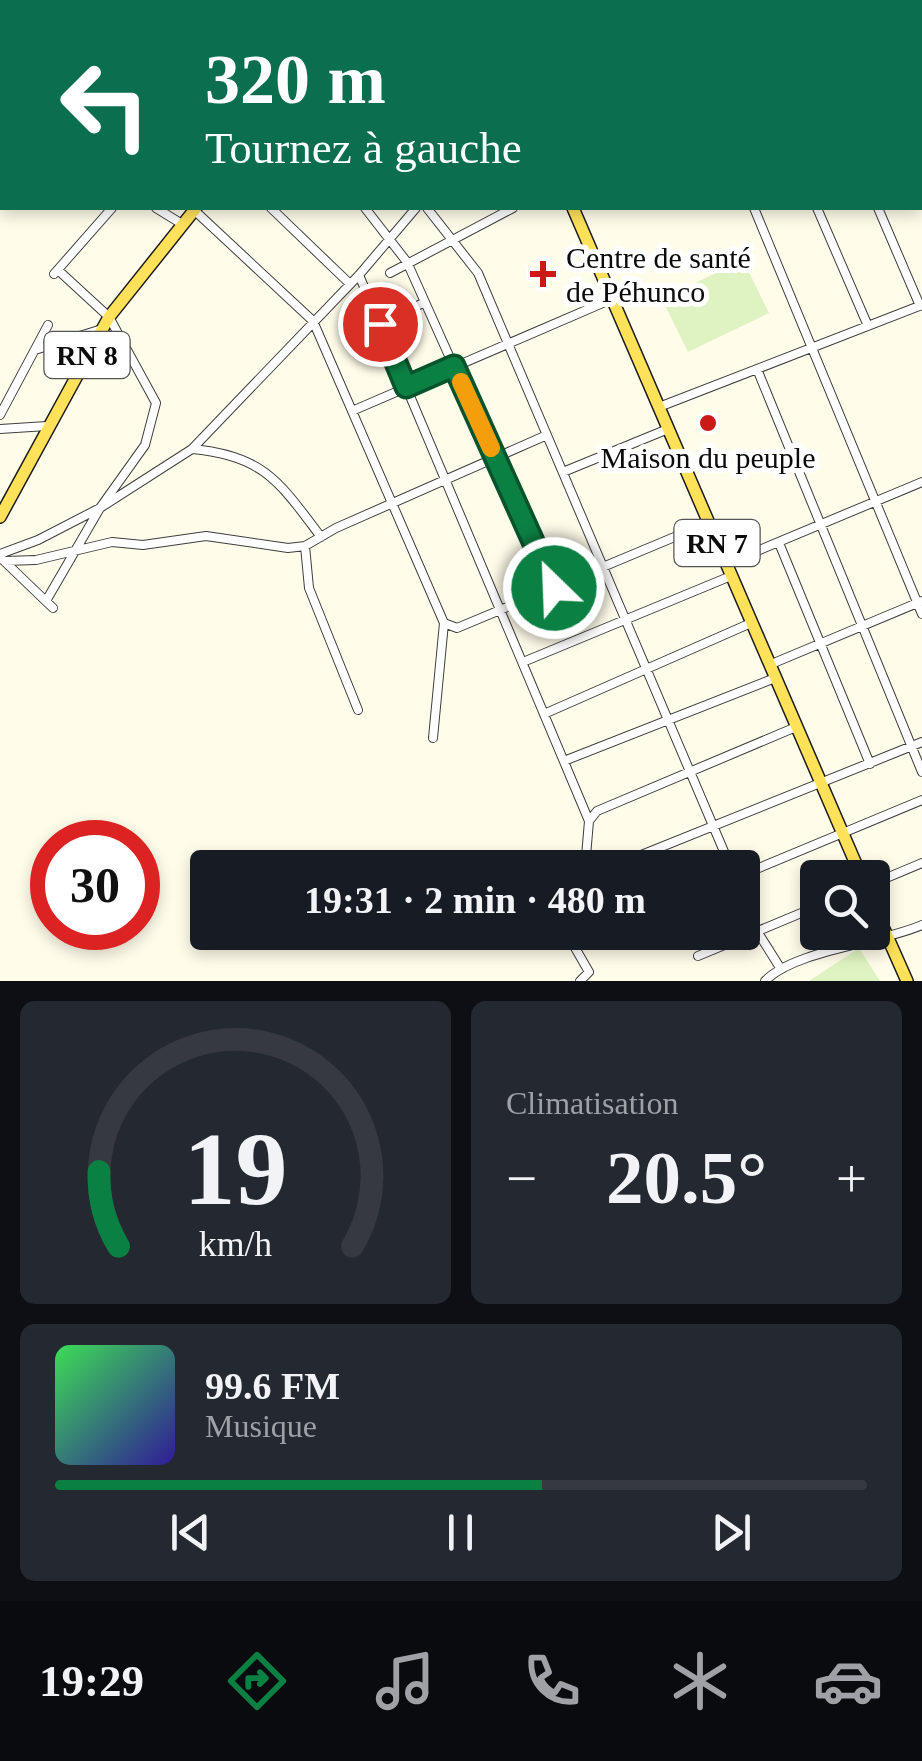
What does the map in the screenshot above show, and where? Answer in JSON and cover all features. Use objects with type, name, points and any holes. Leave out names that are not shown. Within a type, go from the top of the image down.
[{"type":"main road","name":"RN 8","points":[[0,517],[105,323],[194,210]]},
{"type":"main road","name":"RN 7","points":[[575,210],[854,860]]},
{"type":"main road","points":[[890,942],[907,981]]},
{"type":"street","points":[[46,601],[100,508],[145,445],[156,403],[105,323],[56,272],[110,210]]},
{"type":"street","points":[[159,210],[182,224]]},
{"type":"street","points":[[169,210],[182,224]]},
{"type":"street","points":[[196,210],[313,322],[444,623],[433,738]]},
{"type":"street","points":[[273,210],[350,284]]},
{"type":"street","points":[[367,210],[408,262],[554,588]]},
{"type":"street","points":[[2,557],[100,508],[192,449],[360,275],[414,210]]},
{"type":"street","points":[[429,210],[478,274],[724,850]]},
{"type":"street","points":[[390,273],[508,210]]},
{"type":"street","points":[[755,210],[922,614]]},
{"type":"street","points":[[818,210],[868,326]]},
{"type":"street","points":[[658,407],[921,305],[879,210]]},
{"type":"street","points":[[360,275],[588,820],[586,850]]},
{"type":"street","points":[[352,411],[612,299]]},
{"type":"street","points":[[380,324],[426,302]]},
{"type":"street","points":[[34,350],[105,323]]},
{"type":"street","points":[[0,414],[48,325]]},
{"type":"street","points":[[757,369],[922,772]]},
{"type":"street","points":[[0,429],[47,426]]},
{"type":"street","points":[[563,472],[668,429]]},
{"type":"street","points":[[2,557],[36,560],[112,542],[143,545],[206,536],[288,548],[305,546],[547,435]]},
{"type":"street","points":[[192,449],[223,452],[274,476],[321,537]]},
{"type":"street","points":[[523,662],[627,619],[778,543],[922,482]]},
{"type":"street","points":[[444,623],[457,628],[708,523]]},
{"type":"street","points":[[778,543],[870,764]]},
{"type":"street","points":[[305,546],[309,588],[358,710]]},
{"type":"street","points":[[2,557],[53,608]]},
{"type":"street","points":[[769,664],[920,602]]},
{"type":"street","points":[[544,714],[751,623]]},
{"type":"street","points":[[564,761],[775,678]]},
{"type":"street","points":[[588,820],[597,811],[796,727]]},
{"type":"street","points":[[653,850],[922,742]]},
{"type":"street","points":[[760,867],[922,800]]},
{"type":"street","points":[[890,876],[922,863]]},
{"type":"street","points":[[760,931],[800,914]]},
{"type":"street","points":[[890,940],[922,926]]},
{"type":"street","points":[[760,937],[779,966]]},
{"type":"street","points":[[576,950],[591,976],[580,981]]},
{"type":"street","points":[[698,956],[713,950]]},
{"type":"street","points":[[765,981],[779,966],[847,950]]},
{"type":"green space","points":[[743,260],[769,313],[688,352],[662,299]]},
{"type":"green space","points":[[860,950],[880,981],[809,981]]},
{"type":"slow traffic","points":[[461,382],[491,448]]},
{"type":"place","name":"Centre de santé de Péhunco","points":[[543,274]]},
{"type":"place","name":"Maison du peuple","points":[[708,423]]},
{"type":"route","points":[[380,324],[406,387],[454,366],[554,588]]}]
